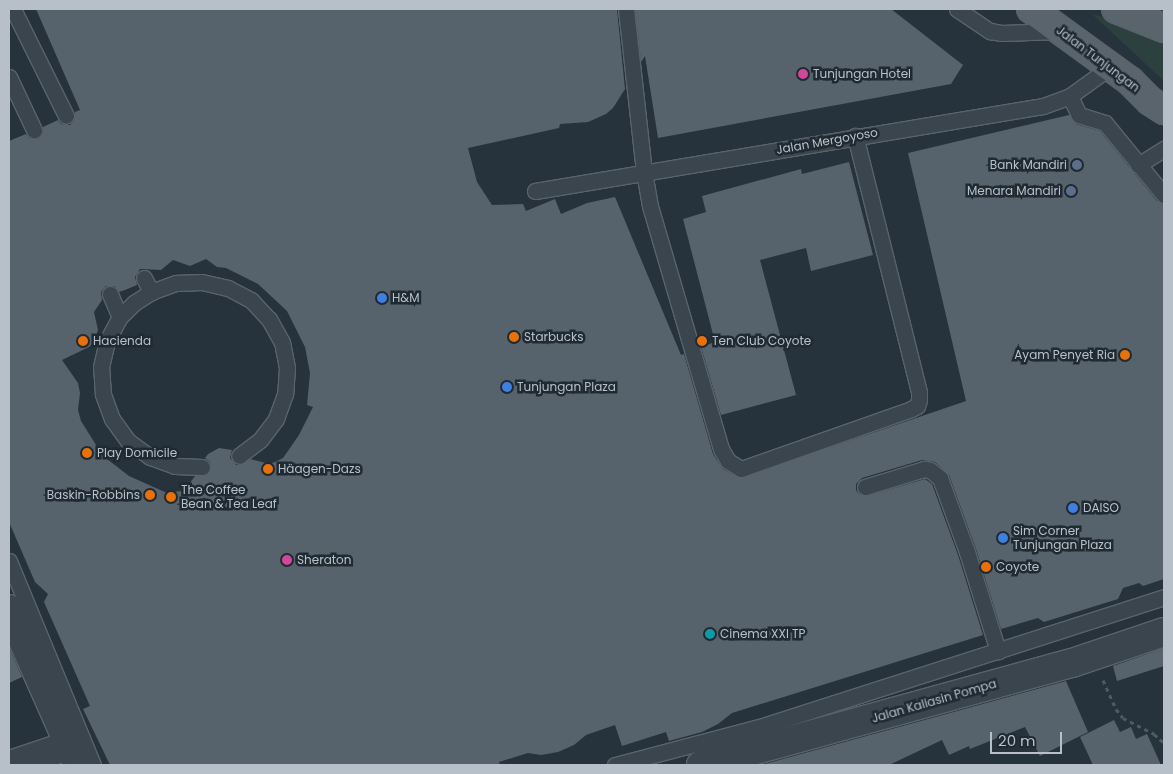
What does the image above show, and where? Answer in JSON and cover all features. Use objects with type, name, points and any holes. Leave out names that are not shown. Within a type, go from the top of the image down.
[{"type":"main road","name":"Jalan Tunjungan","points":[[1031,9],[1130,81],[1160,111]]},
{"type":"main road","points":[[1116,9],[1164,28]]},
{"type":"street","points":[[9,609],[74,755],[10,765]]},
{"type":"street","name":"Jalan Kaliasin Pompa","points":[[701,765],[1092,657],[1164,632]]},
{"type":"lane","points":[[13,9],[66,116]]},
{"type":"lane","points":[[626,9],[644,172],[650,206],[721,449],[728,462],[741,468],[917,406],[919,392],[855,136]]},
{"type":"lane","points":[[957,9],[990,31],[1001,34],[1062,31]]},
{"type":"lane","name":"Jalan Mergoyoso","points":[[535,191],[1043,106],[1070,96],[1110,67]]},
{"type":"lane","points":[[9,77],[34,130]]},
{"type":"lane","points":[[1070,96],[1079,115],[1105,123],[1164,195]]},
{"type":"lane","points":[[1138,165],[1164,149]]},
{"type":"lane","points":[[144,278],[151,292]]},
{"type":"lane","points":[[202,467],[175,466],[150,457],[128,441],[112,419],[102,394],[101,367],[107,341],[120,317],[134,303],[151,292],[176,283],[202,282],[228,288],[251,300],[269,319],[282,342],[287,368],[285,394],[276,419],[260,440],[239,456]]},
{"type":"lane","points":[[110,294],[120,317]]},
{"type":"lane","points":[[865,487],[924,469],[930,470],[940,478],[998,651]]},
{"type":"lane","points":[[9,561],[93,765]]},
{"type":"lane","points":[[615,765],[766,725],[1164,597]]},
{"type":"path","points":[[1092,657],[1116,709],[1133,724],[1154,734],[1164,743]]},
{"type":"green space","points":[[1092,14],[1164,34],[1164,81]]},
{"type":"building","name":"Tunjungan Plaza","points":[[36,9],[617,9],[625,89],[613,108],[606,114],[588,122],[560,124],[559,128],[468,148],[477,182],[492,205],[523,204],[526,211],[555,199],[561,214],[587,203],[615,197],[681,355],[684,354],[713,454],[723,469],[740,478],[966,401],[908,153],[1069,115],[1076,124],[1100,131],[1157,201],[1164,204],[1164,579],[1143,586],[1139,583],[1123,588],[1118,599],[1044,622],[1038,618],[1001,629],[976,549],[949,475],[935,462],[922,460],[862,478],[856,484],[856,490],[859,494],[867,496],[925,479],[932,484],[958,555],[983,635],[732,713],[718,724],[702,732],[669,741],[666,732],[622,746],[615,725],[586,735],[574,745],[558,752],[541,755],[528,753],[499,762],[500,765],[110,765],[83,709],[90,706],[44,602],[48,594],[35,582],[9,522],[9,141],[26,134],[29,138],[38,139],[42,135],[43,127],[58,120],[61,124],[70,125],[74,121],[75,112],[80,110]],"holes":[[[206,259],[217,267],[226,268],[258,284],[287,311],[305,347],[310,373],[307,405],[313,407],[299,435],[283,458],[270,464],[250,459],[241,465],[236,465],[230,458],[232,450],[219,448],[208,454],[205,458],[210,462],[211,467],[207,475],[195,476],[187,487],[181,491],[167,493],[129,476],[107,459],[98,448],[81,421],[78,410],[80,393],[78,383],[62,360],[89,347],[94,342],[98,330],[94,312],[102,300],[101,292],[106,286],[115,286],[119,292],[125,290],[137,285],[135,277],[140,269],[161,270],[173,260],[190,266]]]},
{"type":"building","name":"Tunjungan Hotel","points":[[635,9],[891,9],[963,65],[951,84],[658,138],[645,56],[641,62]]},
{"type":"building","points":[[849,162],[873,255],[811,271],[806,248],[760,260],[796,395],[721,415],[701,347],[715,342],[683,219],[706,212],[702,196],[801,169],[802,174]]},
{"type":"building","points":[[9,647],[22,677],[9,683]]},
{"type":"building","points":[[1164,648],[1164,666],[1117,681],[1113,666]]},
{"type":"building","points":[[1066,681],[1088,732],[1040,756],[1025,727],[970,749],[969,746],[949,755],[942,740],[889,765],[761,765]]},
{"type":"building","points":[[1114,720],[1120,732],[1131,727],[1136,739],[1147,734],[1161,765],[1093,765],[1080,737]]},
{"type":"place","name":"Tunjungan Hotel","points":[[803,74]]},
{"type":"place","name":"Bank Mandiri","points":[[1077,165]]},
{"type":"place","name":"Menara Mandiri","points":[[1071,191]]},
{"type":"place","name":"H&M","points":[[382,298]]},
{"type":"place","name":"Starbucks","points":[[514,337]]},
{"type":"place","name":"Hacienda","points":[[83,341]]},
{"type":"place","name":"Ten Club Coyote","points":[[702,341]]},
{"type":"place","name":"Ayam Penyet Ria","points":[[1125,355]]},
{"type":"place","name":"Tunjungan Plaza","points":[[507,387]]},
{"type":"place","name":"Play Domicile","points":[[87,453]]},
{"type":"place","name":"Häagen-Dazs","points":[[268,469]]},
{"type":"place","name":"Baskin-Robbins","points":[[150,495]]},
{"type":"place","name":"The Coffee Bean & Tea Leaf","points":[[171,497]]},
{"type":"place","name":"DAISO","points":[[1073,508]]},
{"type":"place","name":"Sim Corner Tunjungan Plaza","points":[[1003,538]]},
{"type":"place","name":"Sheraton","points":[[287,560]]},
{"type":"place","name":"Coyote","points":[[986,567]]},
{"type":"place","name":"Cinema XXI TP","points":[[710,634]]}]
